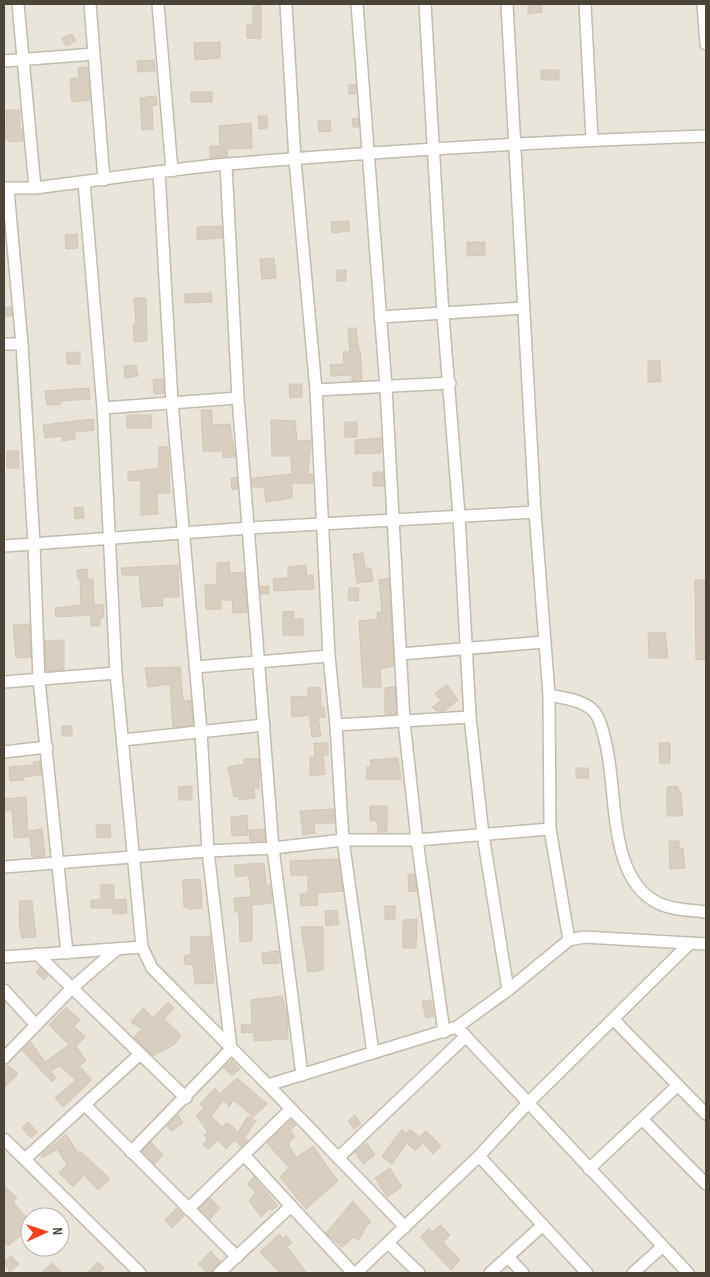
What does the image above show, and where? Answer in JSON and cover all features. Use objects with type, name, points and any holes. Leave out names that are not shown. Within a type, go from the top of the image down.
[{"type":"street","points":[[18,4],[35,188]]},
{"type":"street","points":[[90,4],[104,180]]},
{"type":"street","points":[[158,4],[172,171]]},
{"type":"street","points":[[286,4],[295,160],[316,390],[329,656],[336,725],[343,840],[373,1053]]},
{"type":"street","points":[[357,4],[386,388],[391,519],[404,721],[417,840],[444,1032]]},
{"type":"street","points":[[425,4],[443,315],[450,384],[468,647],[470,717],[483,834],[508,990]]},
{"type":"street","points":[[507,4],[535,512],[544,642],[550,695],[550,829],[569,940]]},
{"type":"street","points":[[585,4],[592,139]]},
{"type":"street","points":[[703,4],[706,44]]},
{"type":"street","points":[[4,61],[94,54]]},
{"type":"street","points":[[67,953],[39,680],[34,544],[22,344],[6,189],[35,188],[226,164],[368,155],[434,148],[592,139],[706,136]]},
{"type":"street","points":[[226,164],[238,398],[250,528],[273,848],[302,1075]]},
{"type":"street","points":[[131,1152],[186,1098],[231,1049],[208,851],[195,667],[172,402],[159,172]]},
{"type":"street","points":[[84,182],[94,327],[103,408],[116,673],[142,947],[152,968],[405,1227]]},
{"type":"street","points":[[380,317],[443,315],[524,308]]},
{"type":"street","points":[[4,344],[22,344]]},
{"type":"street","points":[[316,390],[450,384]]},
{"type":"street","points":[[103,408],[238,398]]},
{"type":"street","points":[[4,546],[322,523],[535,512]]},
{"type":"street","points":[[401,654],[544,642]]},
{"type":"street","points":[[195,667],[329,656]]},
{"type":"street","points":[[4,682],[116,673]]},
{"type":"street","points":[[550,695],[579,702],[590,707],[599,716],[608,749],[619,841],[628,875],[634,884],[656,902],[668,907],[706,912]]},
{"type":"street","points":[[336,725],[470,717]]},
{"type":"street","points":[[123,740],[264,725]]},
{"type":"street","points":[[4,752],[47,747]]},
{"type":"street","points":[[4,868],[132,856],[273,848],[343,840],[417,840],[550,829]]},
{"type":"street","points":[[268,1085],[457,1027],[508,990],[569,940],[584,938],[706,944]]},
{"type":"street","points":[[244,1155],[355,1273],[479,1156],[527,1104],[690,943]]},
{"type":"street","points":[[4,957],[142,947]]},
{"type":"street","points":[[4,1058],[72,988],[118,949]]},
{"type":"street","points":[[37,954],[139,1055],[186,1098]]},
{"type":"street","points":[[4,990],[35,1024]]},
{"type":"street","points":[[614,1020],[706,1114]]},
{"type":"street","points":[[457,1027],[527,1104],[688,1273]]},
{"type":"street","points":[[338,1158],[465,1037]]},
{"type":"street","points":[[25,1160],[139,1055]]},
{"type":"street","points":[[589,1169],[677,1086]]},
{"type":"street","points":[[85,1105],[237,1257]]},
{"type":"street","points":[[188,1209],[291,1109]]},
{"type":"street","points":[[643,1120],[706,1184]]},
{"type":"street","points":[[4,1139],[140,1273]]},
{"type":"street","points":[[479,1156],[587,1273]]},
{"type":"street","points":[[219,1273],[291,1206]]},
{"type":"street","points":[[490,1273],[543,1225]]},
{"type":"street","points":[[388,1243],[419,1273]]},
{"type":"street","points":[[633,1273],[662,1247]]},
{"type":"street","points":[[508,1257],[523,1273]]},
{"type":"shaded area","points":[[4,4],[706,4],[706,1273],[4,1273]]},
{"type":"building","points":[[528,4],[541,4],[542,12],[528,14]]},
{"type":"building","points":[[253,5],[261,5],[261,39],[247,38],[247,25],[253,25]]},
{"type":"building","points":[[72,34],[76,41],[66,46],[62,38]]},
{"type":"building","points":[[220,42],[220,58],[195,60],[194,43]]},
{"type":"building","points":[[154,60],[155,71],[138,72],[137,61]]},
{"type":"building","points":[[87,67],[90,100],[72,102],[70,79],[79,78],[78,68]]},
{"type":"building","points":[[541,70],[559,70],[559,80],[541,80]]},
{"type":"building","points":[[349,85],[356,85],[356,94],[349,94]]},
{"type":"building","points":[[191,92],[212,92],[212,102],[191,102]]},
{"type":"building","points":[[156,96],[157,105],[152,106],[153,129],[142,130],[140,98]]},
{"type":"building","points":[[6,110],[20,110],[20,130],[22,130],[23,141],[8,142],[8,139],[4,139]]},
{"type":"building","points":[[258,116],[267,116],[267,128],[259,129]]},
{"type":"building","points":[[358,118],[359,127],[353,127],[352,119]]},
{"type":"building","points":[[330,120],[331,131],[319,132],[318,121]]},
{"type":"building","points":[[251,123],[252,148],[227,149],[228,156],[210,158],[210,146],[220,146],[219,126]]},
{"type":"building","points":[[349,221],[350,231],[332,233],[331,222]]},
{"type":"building","points":[[222,226],[222,238],[197,240],[197,227]]},
{"type":"building","points":[[77,234],[78,248],[66,249],[65,235]]},
{"type":"building","points":[[467,242],[485,242],[485,255],[467,256]]},
{"type":"building","points":[[274,258],[276,278],[262,279],[260,259]]},
{"type":"building","points":[[337,270],[346,270],[346,281],[337,281]]},
{"type":"building","points":[[211,293],[212,302],[185,303],[185,294]]},
{"type":"building","points":[[134,298],[146,298],[147,341],[134,342],[133,324],[136,324]]},
{"type":"building","points":[[11,307],[12,316],[5,316],[4,308]]},
{"type":"building","points":[[348,328],[356,328],[362,380],[352,381],[352,375],[331,376],[330,365],[344,364],[343,352],[350,352]]},
{"type":"building","points":[[80,352],[80,364],[67,364],[66,353]]},
{"type":"building","points":[[660,360],[661,382],[648,382],[648,361]]},
{"type":"building","points":[[136,365],[138,376],[125,378],[124,366]]},
{"type":"building","points":[[163,379],[164,393],[154,394],[153,380]]},
{"type":"building","points":[[289,384],[302,384],[302,397],[290,398]]},
{"type":"building","points":[[89,388],[90,399],[61,401],[61,404],[47,405],[45,391]]},
{"type":"building","points":[[201,410],[212,410],[212,425],[230,424],[235,457],[223,458],[223,451],[203,451]]},
{"type":"building","points":[[127,415],[151,415],[152,428],[127,428]]},
{"type":"building","points":[[93,419],[94,430],[75,432],[75,439],[62,441],[62,436],[45,438],[43,425]]},
{"type":"building","points":[[271,420],[295,421],[297,441],[311,440],[308,474],[313,474],[313,483],[292,483],[292,498],[266,502],[264,487],[252,487],[252,478],[292,474],[291,456],[272,456]]},
{"type":"building","points":[[345,422],[357,422],[357,437],[345,437]]},
{"type":"building","points":[[381,438],[381,453],[355,454],[355,440]]},
{"type":"building","points":[[159,447],[168,447],[170,493],[157,493],[158,514],[141,515],[141,480],[128,481],[128,472],[159,468]]},
{"type":"building","points":[[7,451],[18,451],[19,468],[7,468]]},
{"type":"building","points":[[373,472],[383,472],[384,486],[373,486]]},
{"type":"building","points":[[237,477],[238,489],[232,490],[231,478]]},
{"type":"building","points":[[83,507],[84,518],[75,519],[74,508]]},
{"type":"building","points":[[363,553],[365,568],[371,568],[373,581],[357,583],[353,554]]},
{"type":"building","points":[[229,562],[230,573],[244,572],[247,612],[233,613],[232,600],[221,600],[221,609],[206,609],[205,585],[217,584],[217,563]]},
{"type":"building","points":[[178,565],[179,597],[162,597],[163,606],[142,607],[139,575],[122,575],[121,568]]},
{"type":"building","points":[[306,565],[307,576],[313,575],[314,589],[274,591],[273,579],[288,578],[288,567]]},
{"type":"building","points":[[87,569],[88,578],[78,579],[77,570]]},
{"type":"building","points":[[389,578],[394,666],[380,669],[381,687],[363,687],[359,621],[378,619],[377,612],[382,612],[379,580]]},
{"type":"building","points":[[93,579],[94,605],[103,604],[104,617],[100,618],[100,626],[91,626],[91,615],[56,617],[55,608],[81,605],[80,580]]},
{"type":"building","points":[[695,580],[706,580],[706,659],[696,660]]},
{"type":"building","points":[[260,586],[269,586],[269,594],[261,594]]},
{"type":"building","points":[[349,588],[359,588],[358,601],[348,600]]},
{"type":"building","points":[[293,611],[294,620],[303,618],[303,635],[283,635],[283,612]]},
{"type":"building","points":[[29,624],[31,657],[16,658],[13,625]]},
{"type":"building","points":[[665,632],[668,658],[649,658],[648,633]]},
{"type":"building","points":[[64,640],[64,670],[46,671],[45,641]]},
{"type":"building","points":[[180,667],[183,701],[191,700],[193,725],[173,727],[170,684],[148,687],[145,668]]},
{"type":"building","points":[[447,685],[458,700],[444,711],[436,711],[432,707],[441,701],[435,693]]},
{"type":"building","points":[[320,687],[321,708],[324,707],[325,717],[318,718],[321,736],[312,737],[309,715],[292,717],[291,697],[308,696],[308,688]]},
{"type":"building","points":[[395,687],[396,714],[385,715],[385,688]]},
{"type":"building","points":[[62,726],[72,726],[72,736],[62,736]]},
{"type":"building","points":[[314,743],[328,743],[328,755],[323,755],[325,774],[310,776],[310,757],[315,757]]},
{"type":"building","points":[[659,743],[670,743],[670,763],[660,764]]},
{"type":"building","points":[[398,758],[401,779],[366,779],[367,767],[371,767],[370,760]]},
{"type":"building","points":[[244,759],[259,759],[259,788],[254,788],[255,798],[239,800],[239,796],[234,797],[228,767],[244,764]]},
{"type":"building","points":[[40,761],[41,775],[23,777],[24,780],[10,781],[9,767],[34,765],[33,762]]},
{"type":"building","points":[[576,768],[588,768],[589,778],[576,778]]},
{"type":"building","points":[[192,786],[192,800],[179,800],[178,787]]},
{"type":"building","points":[[677,786],[681,794],[683,816],[667,816],[667,787]]},
{"type":"building","points":[[26,797],[28,837],[14,838],[12,810],[4,811],[4,799]]},
{"type":"building","points":[[370,806],[387,806],[387,832],[378,832],[377,821],[370,821]]},
{"type":"building","points":[[334,809],[334,823],[314,823],[315,833],[303,835],[300,811]]},
{"type":"building","points":[[247,815],[248,835],[232,836],[231,817]]},
{"type":"building","points":[[110,824],[111,837],[97,838],[96,825]]},
{"type":"building","points":[[42,829],[45,856],[32,857],[29,831]]},
{"type":"building","points":[[264,829],[265,840],[250,841],[249,830]]},
{"type":"building","points":[[669,841],[679,841],[679,848],[683,848],[685,868],[670,869]]},
{"type":"building","points":[[338,859],[343,891],[317,893],[318,905],[301,906],[300,894],[308,893],[308,875],[291,875],[290,861]]},
{"type":"building","points":[[264,863],[266,885],[270,885],[272,903],[252,905],[252,941],[240,942],[239,912],[235,912],[234,898],[251,897],[249,875],[236,877],[234,865]]},
{"type":"building","points":[[408,874],[414,874],[417,891],[409,892]]},
{"type":"building","points":[[200,879],[202,908],[188,909],[188,907],[184,907],[183,880]]},
{"type":"building","points":[[101,885],[114,885],[114,900],[126,899],[127,913],[113,914],[113,908],[91,908],[91,900],[101,900]]},
{"type":"building","points":[[20,901],[32,901],[36,937],[22,938],[19,922]]},
{"type":"building","points":[[385,906],[395,906],[395,919],[385,919]]},
{"type":"building","points":[[337,910],[339,924],[326,926],[325,911]]},
{"type":"building","points":[[417,919],[416,948],[403,948],[403,920]]},
{"type":"building","points":[[301,927],[323,927],[323,970],[308,972]]},
{"type":"building","points":[[210,936],[214,983],[195,984],[193,965],[185,964],[184,956],[191,954],[191,937]]},
{"type":"building","points":[[278,951],[279,963],[263,964],[262,953]]},
{"type":"building","points":[[40,967],[48,975],[44,980],[36,972]]},
{"type":"building","points":[[282,996],[287,1015],[288,1039],[254,1041],[254,1032],[242,1033],[241,1025],[252,1024],[251,1000]]},
{"type":"building","points":[[431,1000],[434,1016],[426,1018],[422,1001]]},
{"type":"building","points":[[168,1002],[174,1008],[164,1019],[181,1035],[175,1044],[153,1056],[134,1037],[142,1029],[131,1022],[143,1008],[153,1018]]},
{"type":"building","points":[[66,1007],[80,1020],[74,1026],[85,1037],[76,1046],[86,1061],[79,1066],[92,1080],[63,1107],[55,1098],[76,1080],[59,1066],[51,1071],[56,1078],[52,1082],[22,1050],[31,1042],[45,1062],[69,1045],[49,1025]]},
{"type":"building","points":[[232,1060],[240,1069],[232,1076],[224,1068]]},
{"type":"building","points":[[8,1065],[18,1074],[4,1088],[4,1069]]},
{"type":"building","points":[[237,1078],[267,1104],[253,1117],[234,1100],[229,1107],[224,1100],[211,1116],[225,1130],[223,1126],[226,1123],[230,1124],[238,1132],[248,1116],[256,1121],[244,1138],[248,1141],[241,1147],[235,1140],[226,1149],[218,1140],[209,1149],[203,1145],[207,1139],[204,1135],[208,1132],[196,1116],[204,1108],[200,1104],[215,1088],[220,1094]]},
{"type":"building","points":[[178,1115],[183,1123],[171,1131],[167,1126]]},
{"type":"building","points":[[355,1115],[361,1124],[354,1129],[348,1121]]},
{"type":"building","points":[[291,1120],[296,1125],[290,1130],[288,1128],[295,1137],[288,1143],[296,1158],[313,1146],[338,1181],[306,1209],[280,1177],[289,1168],[267,1143]]},
{"type":"building","points":[[28,1122],[37,1132],[31,1138],[22,1128]]},
{"type":"building","points":[[402,1129],[405,1134],[410,1129],[419,1137],[426,1131],[441,1146],[433,1154],[423,1143],[415,1151],[407,1143],[392,1164],[382,1156]]},
{"type":"building","points":[[66,1134],[78,1153],[80,1151],[108,1177],[109,1180],[98,1190],[84,1175],[73,1187],[59,1173],[67,1165],[57,1149],[42,1158],[41,1155]]},
{"type":"building","points":[[151,1142],[163,1155],[154,1164],[142,1151]]},
{"type":"building","points":[[367,1143],[375,1155],[363,1164],[355,1152]]},
{"type":"building","points":[[390,1168],[402,1187],[387,1197],[375,1178]]},
{"type":"building","points":[[254,1177],[278,1206],[272,1210],[270,1208],[261,1217],[249,1201],[256,1193],[247,1184]]},
{"type":"building","points":[[4,1186],[17,1198],[13,1202],[20,1210],[20,1236],[8,1246],[4,1241]]},
{"type":"building","points":[[210,1198],[220,1208],[210,1219],[199,1209]]},
{"type":"building","points":[[353,1201],[371,1222],[365,1228],[359,1240],[354,1237],[342,1247],[326,1233]]},
{"type":"building","points":[[177,1208],[184,1216],[172,1228],[165,1220]]},
{"type":"building","points":[[440,1225],[450,1235],[443,1242],[460,1260],[451,1270],[420,1237],[429,1228],[433,1232]]},
{"type":"building","points":[[279,1234],[283,1239],[286,1236],[292,1243],[287,1247],[307,1273],[280,1273],[260,1252]]},
{"type":"building","points":[[211,1251],[220,1262],[212,1273],[207,1273],[198,1264]]},
{"type":"building","points":[[11,1256],[19,1264],[10,1272],[4,1262]]},
{"type":"building","points":[[98,1262],[104,1268],[99,1273],[87,1273]]},
{"type":"building","points":[[52,1263],[62,1273],[41,1273]]}]
